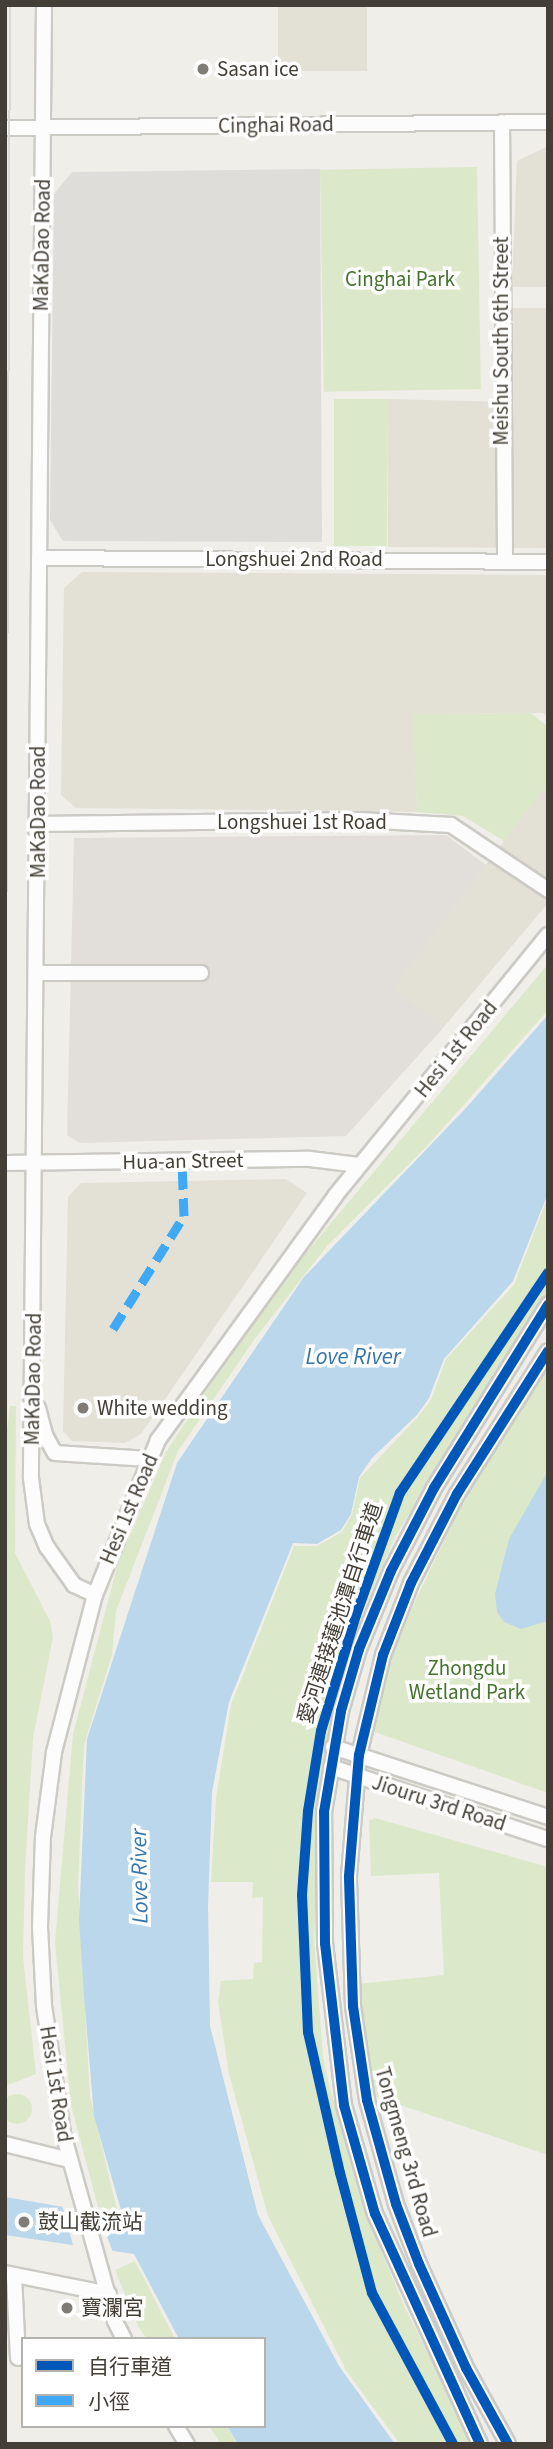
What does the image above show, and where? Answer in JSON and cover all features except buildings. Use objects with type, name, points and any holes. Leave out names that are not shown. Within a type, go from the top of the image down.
[{"type":"street","name":"MaKaDao Road","points":[[44,5],[37,1163],[32,1478],[37,1524],[68,1579],[95,1595]]},
{"type":"street","name":"Meishu South 6th Street","points":[[502,122],[505,560]]},
{"type":"street","name":"Cinghai Road","points":[[5,128],[548,122]]},
{"type":"street","name":"Longshuei 2nd Road","points":[[40,558],[548,562]]},
{"type":"street","name":"Longshuei 1st Road","points":[[37,824],[359,820],[451,825],[548,890]]},
{"type":"street","name":"Hesi 1st Road","points":[[109,2294],[69,2160],[52,2081],[44,2006],[41,1877],[54,1752],[95,1595],[158,1440],[255,1301],[359,1165],[548,935]]},
{"type":"street","points":[[38,973],[201,973]]},
{"type":"street","name":"Hua-an Street","points":[[5,1163],[310,1159],[359,1165]]},
{"type":"street","name":"Tongmeng 3rd Road","points":[[480,2444],[374,2214],[344,2105],[324,1928],[324,1812],[333,1747],[359,1649],[391,1571],[434,1488],[548,1305]]},
{"type":"street","name":"Tongmeng 3rd Road","points":[[508,2444],[466,2368],[419,2264],[396,2204],[367,2100],[352,2006],[350,1928],[356,1775],[383,1655],[411,1583],[457,1494],[548,1351]]},
{"type":"street","points":[[32,1379],[46,1437],[55,1453],[149,1460]]},
{"type":"street","name":"Jiouru 3rd Road","points":[[333,1747],[548,1817]]},
{"type":"street","name":"Jiouru 3rd Road","points":[[331,1767],[548,1839]]},
{"type":"street","points":[[324,1928],[350,1928]]},
{"type":"street","points":[[344,2105],[367,2100]]},
{"type":"street","points":[[5,2144],[69,2160]]},
{"type":"street","points":[[18,2358],[10,2274],[109,2294],[123,2337]]},
{"type":"street","points":[[177,2428],[187,2444]]},
{"type":"shaded area","points":[[278,5],[367,5],[367,71],[278,71]]},
{"type":"shaded area","points":[[548,146],[548,287],[512,287],[517,161]]},
{"type":"shaded area","points":[[320,169],[322,542],[63,541],[50,520],[54,194],[72,172]]},
{"type":"shaded area","points":[[507,308],[548,308],[548,548],[388,547],[387,399],[507,402]]},
{"type":"shaded area","points":[[82,572],[548,575],[548,717],[543,713],[414,714],[417,812],[76,808],[61,795],[64,588]]},
{"type":"shaded area","points":[[548,783],[548,903],[443,1028],[392,988]]},
{"type":"shaded area","points":[[446,835],[486,865],[393,988],[443,1028],[346,1136],[80,1143],[67,1135],[74,838]]},
{"type":"shaded area","points":[[286,1179],[307,1193],[141,1434],[125,1443],[72,1441],[63,1431],[68,1197],[81,1183]]},
{"type":"green space","name":"Cinghai Park","points":[[477,167],[481,389],[324,392],[320,170]]},
{"type":"green space","points":[[334,399],[387,399],[387,546],[334,546]]},
{"type":"green space","points":[[531,713],[548,727],[548,783],[504,841],[463,816],[417,812],[413,714]]},
{"type":"green space","points":[[548,964],[548,1010],[427,1146],[327,1246],[254,1340],[178,1451],[116,1611],[112,1655],[84,1745],[78,1886],[90,2096],[117,2210],[98,2207],[71,2105],[55,1943],[73,1734],[118,1563],[166,1452],[264,1303]]},
{"type":"green space","points":[[548,1196],[548,1295],[395,1537],[363,1611],[344,1672],[320,1793],[314,1940],[323,2057],[330,2089],[370,2224],[405,2308],[475,2444],[400,2444],[347,2372],[268,2216],[229,2074],[218,2002],[221,1981],[253,1979],[254,1963],[262,1962],[263,1897],[252,1898],[253,1882],[211,1882],[216,1798],[231,1705],[294,1546],[317,1546],[342,1532],[352,1515],[360,1478],[418,1417],[431,1400],[446,1359],[514,1285]]},
{"type":"green space","name":"Zhongdu Wetland Park","points":[[548,1363],[548,1793],[372,1731],[395,1643],[460,1508]]},
{"type":"green space","points":[[10,1406],[16,1406],[15,1553],[50,1621],[53,1637],[33,1738],[25,1871],[23,1957],[36,2074],[5,2086],[5,1446]]},
{"type":"green space","points":[[375,1818],[548,1867],[548,2155],[374,2096],[357,1984],[444,1975],[439,1873],[371,1876],[369,1821]]},
{"type":"green space","points":[[17,2094],[23,2095],[31,2103],[31,2115],[23,2123],[17,2124],[11,2123],[3,2115],[2,2109],[3,2103],[11,2095]]},
{"type":"green space","points":[[135,2261],[174,2337],[146,2337],[138,2326],[115,2270]]},
{"type":"green space","points":[[210,2428],[228,2428],[237,2444],[221,2444]]},
{"type":"water","name":"Love River","points":[[548,1015],[548,1193],[513,1281],[444,1359],[429,1398],[417,1415],[372,1458],[359,1477],[351,1514],[341,1530],[317,1544],[293,1543],[229,1702],[212,1792],[208,1906],[210,2026],[258,2215],[339,2366],[395,2444],[238,2444],[228,2428],[266,2428],[266,2337],[178,2337],[134,2254],[5,2235],[5,2197],[123,2217],[94,2116],[84,1996],[79,1919],[87,1739],[177,1463],[304,1277],[466,1108]]},
{"type":"water","points":[[548,1471],[548,1621],[521,1629],[504,1622],[497,1612],[495,1594],[509,1539]]},
{"type":"pier","points":[[62,2205],[97,2210],[114,2255],[74,2249]]},
{"type":"tram line","points":[[5,1288],[10,5]]},
{"type":"marked path","points":[[113,1329],[184,1216],[182,1162]]},
{"type":"cycle path","name":"愛河連接蓮池潭自行車道","points":[[453,2444],[372,2293],[340,2173],[308,2032],[302,1895],[308,1811],[321,1731],[356,1615],[400,1493],[548,1273]]},
{"type":"cycle path","points":[[480,2444],[375,2214],[344,2105],[325,1943],[324,1812],[341,1711],[359,1649],[391,1571],[434,1488],[548,1305]]},
{"type":"cycle path","points":[[508,2444],[466,2368],[419,2264],[396,2204],[367,2100],[353,2006],[349,1876],[359,1755],[383,1655],[411,1583],[457,1494],[548,1351]]},
{"type":"place","name":"Sasan ice","points":[[203,69]]},
{"type":"place","name":"White wedding","points":[[83,1408]]},
{"type":"place","name":"鼓山截流站","points":[[24,2222]]},
{"type":"place","name":"寶瀾宮","points":[[67,2308]]}]
